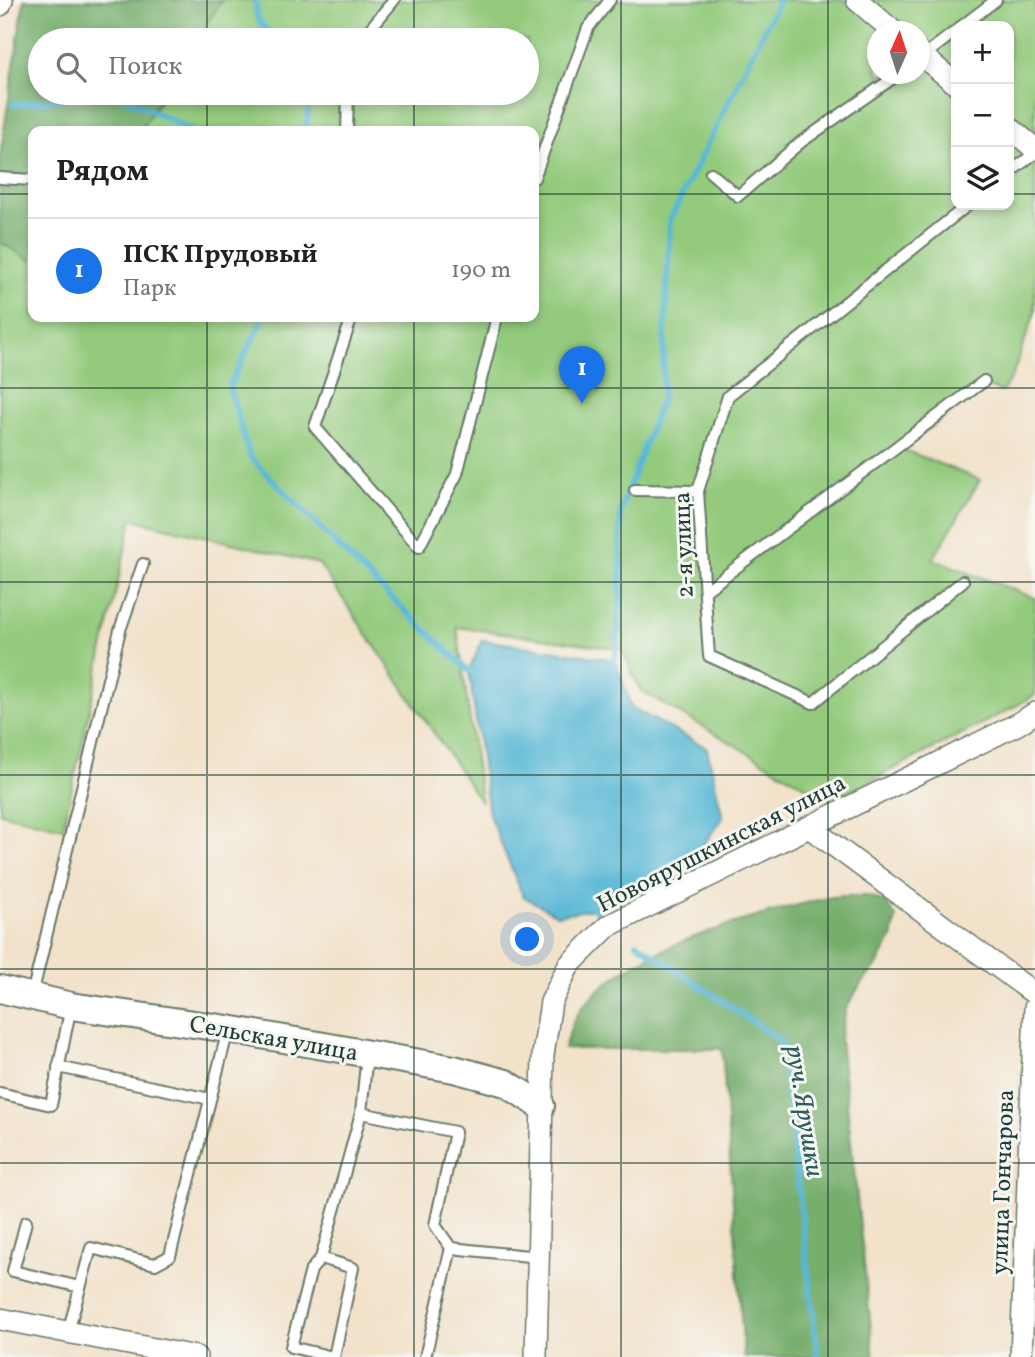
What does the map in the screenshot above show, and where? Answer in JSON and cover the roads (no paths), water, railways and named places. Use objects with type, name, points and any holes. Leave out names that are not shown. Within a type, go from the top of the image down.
[{"type":"street","points":[[0,5],[2,0]]},
{"type":"street","points":[[869,4],[884,21]]},
{"type":"street","points":[[930,63],[951,80]]},
{"type":"street","points":[[1014,132],[1035,151]]},
{"type":"street","name":"Новоярушкинская улица","points":[[536,1357],[543,1055],[551,1002],[569,965],[608,926],[1018,724],[1035,713]]},
{"type":"street","points":[[809,827],[1035,994]]},
{"type":"street","name":"Сельская улица","points":[[0,989],[71,1006],[228,1029],[454,1069],[506,1083],[541,1106]]},
{"type":"street","name":"улица Гончарова","points":[[1021,1357],[1035,1008]]},
{"type":"street","points":[[0,1319],[164,1354],[196,1357]]},
{"type":"lane","points":[[370,28],[394,0]]},
{"type":"lane","points":[[539,164],[588,28],[610,0]]},
{"type":"lane","points":[[969,21],[996,0]]},
{"type":"lane","points":[[930,50],[951,35]]},
{"type":"lane","points":[[711,173],[738,196],[801,142],[885,84]]},
{"type":"lane","points":[[347,126],[348,105]]},
{"type":"lane","points":[[1014,169],[1035,151]]},
{"type":"lane","points":[[0,178],[28,180]]},
{"type":"lane","name":"2-я улица","points":[[962,210],[728,396],[698,491],[709,656],[813,703],[963,581]]},
{"type":"lane","points":[[350,322],[315,428],[419,547],[457,474],[497,322]]},
{"type":"lane","points":[[705,592],[984,381]]},
{"type":"lane","points":[[635,490],[698,491]]},
{"type":"lane","points":[[31,998],[120,630],[143,564]]},
{"type":"lane","points":[[0,1093],[51,1105],[71,1006]]},
{"type":"lane","points":[[68,1332],[91,1248],[155,1264],[170,1256],[228,1029]]},
{"type":"lane","points":[[321,1258],[353,1268],[333,1357],[291,1347],[312,1270],[321,1258],[361,1113],[367,1054]]},
{"type":"lane","points":[[58,1067],[210,1099]]},
{"type":"lane","points":[[361,1113],[454,1132],[435,1225],[451,1248],[425,1357]]},
{"type":"lane","points":[[26,1222],[13,1271],[80,1287]]},
{"type":"lane","points":[[451,1248],[538,1257]]},
{"type":"water","points":[[482,640],[615,660],[632,708],[707,748],[723,818],[695,856],[594,909],[557,915],[523,896],[489,815],[469,671]]},
{"type":"waterway","points":[[255,0],[258,20],[266,28]]},
{"type":"waterway","points":[[615,660],[621,596],[620,512],[662,398],[670,220],[779,0]]},
{"type":"waterway","points":[[13,105],[28,103]]},
{"type":"waterway","points":[[140,105],[183,126]]},
{"type":"waterway","points":[[307,126],[309,105]]},
{"type":"waterway","points":[[262,322],[229,387],[250,457],[362,570],[469,671]]},
{"type":"waterway","name":"руч. Ярушки","points":[[594,909],[601,915]]},
{"type":"waterway","name":"руч. Ярушки","points":[[637,943],[781,1041],[818,1357]]},
{"type":"place","name":"ПСК Прудовый","points":[[582,404]]}]
